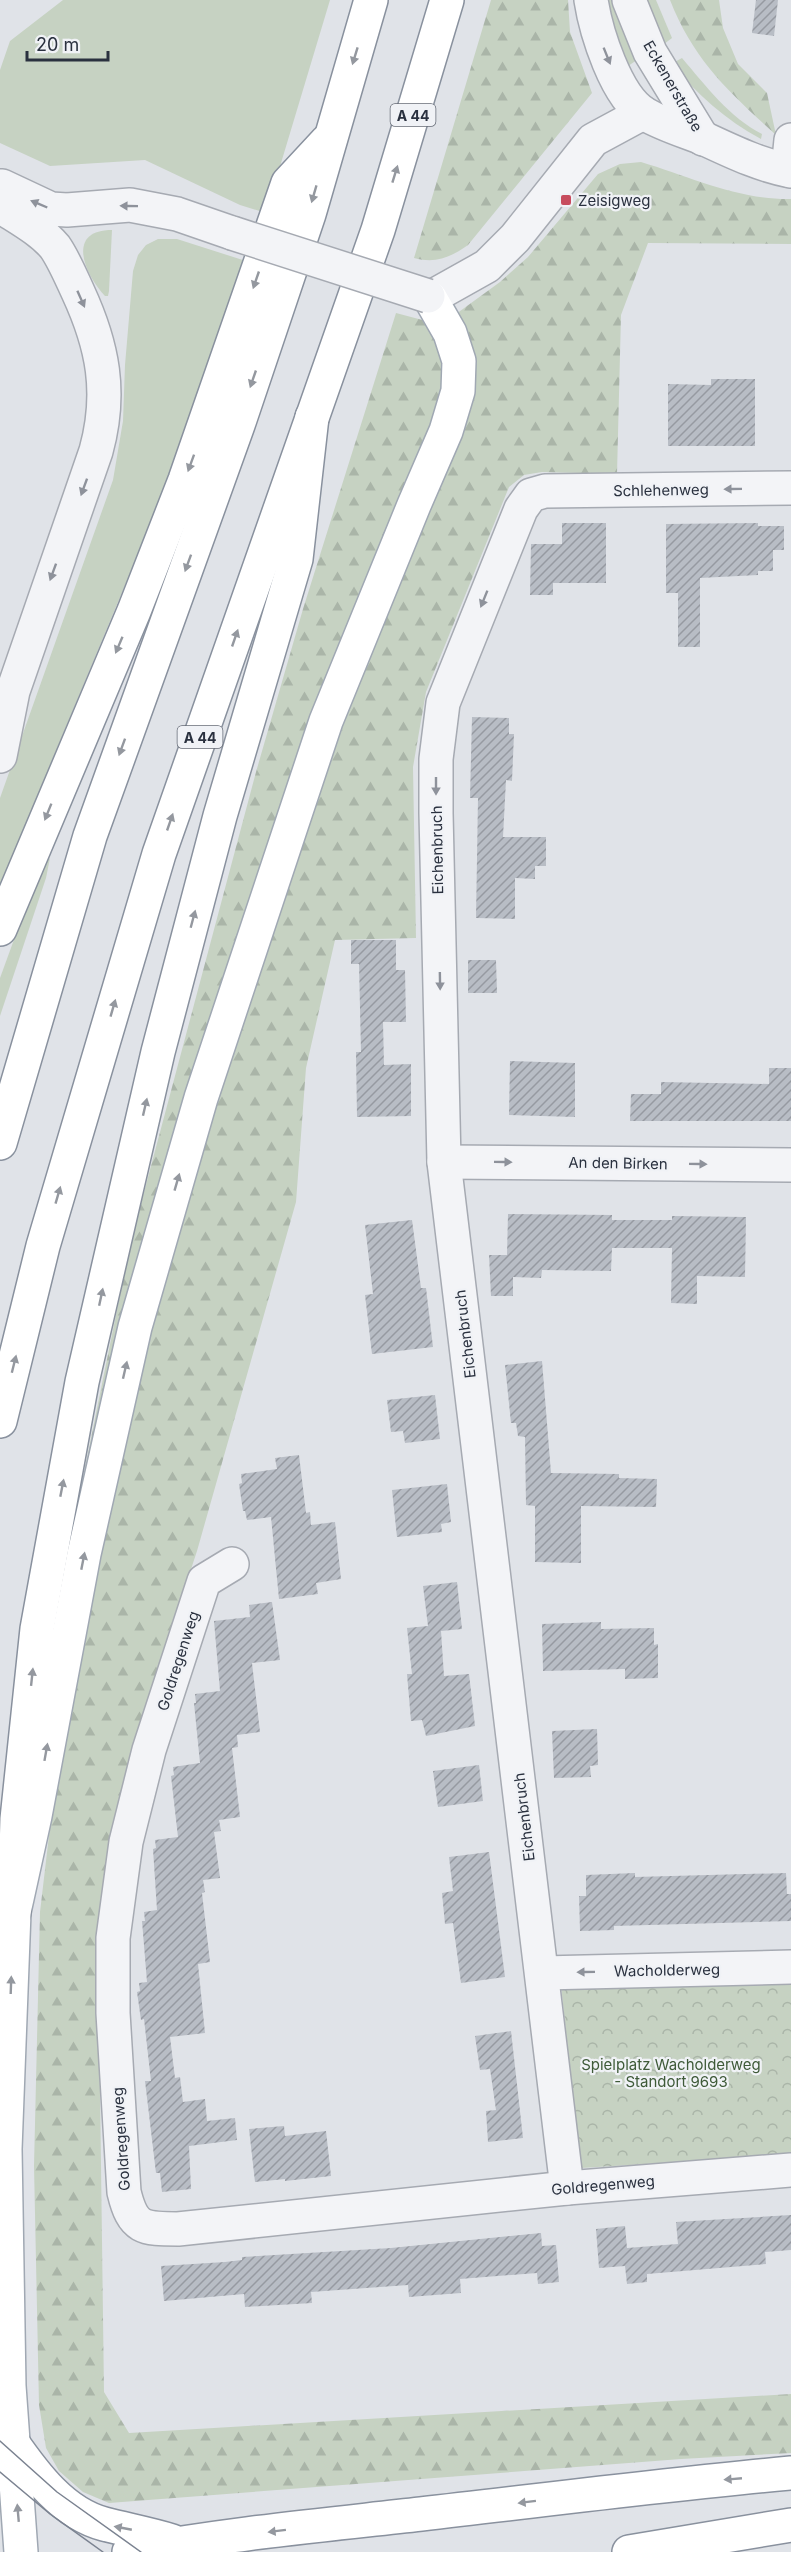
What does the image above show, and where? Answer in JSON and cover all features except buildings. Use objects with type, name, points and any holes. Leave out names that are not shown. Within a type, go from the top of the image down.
[{"type":"main road","points":[[0,1143],[90,837],[238,425],[309,214],[371,0]]},
{"type":"main road","name":"A 44","points":[[0,1421],[43,1246],[159,854],[378,230],[447,0]]},
{"type":"main road","points":[[0,929],[134,611],[164,534],[246,310],[288,183],[330,138]]},
{"type":"main road","points":[[14,1912],[35,1816],[84,1554],[135,1327],[188,1143],[326,721],[446,431],[458,391],[459,362],[450,333],[429,297]]},
{"type":"main road","points":[[21,2552],[9,2386],[5,2149],[17,1819],[37,1629],[82,1382],[158,1052],[220,816],[296,559],[312,417]]},
{"type":"main road","points":[[12,2442],[29,2466],[56,2496],[79,2512],[102,2524],[140,2531],[179,2543]]},
{"type":"main road","points":[[129,2552],[179,2543],[684,2483],[791,2474]]},
{"type":"main road","points":[[629,2552],[791,2525]]},
{"type":"street","points":[[591,0],[594,18],[615,75],[625,93],[643,113],[750,160],[790,160]]},
{"type":"street","name":"Eckenerstraße","points":[[629,0],[650,52],[703,139]]},
{"type":"street","points":[[0,185],[51,209],[130,205],[151,208],[429,297],[488,266],[515,238],[593,140],[643,113]]},
{"type":"street","points":[[0,206],[38,231],[54,247],[71,277],[96,334],[105,385],[104,423],[85,485],[33,628],[13,691],[0,756]]},
{"type":"street","points":[[54,247],[61,228],[81,209]]},
{"type":"street","name":"Schlehenweg","points":[[531,495],[545,491],[791,488]]},
{"type":"street","name":"Eichenbruch","points":[[531,495],[521,509],[443,703],[436,759],[436,813],[444,1162],[567,2188]]},
{"type":"street","points":[[0,677],[17,644],[33,628]]},
{"type":"street","name":"An den Birken","points":[[444,1162],[791,1165]]},
{"type":"street","name":"Goldregenweg","points":[[232,1564],[204,1581],[149,1750],[126,1842],[113,1938],[113,2013],[124,2192],[128,2210],[137,2223],[149,2229],[178,2229],[567,2188],[791,2170]]},
{"type":"street","name":"Wacholderweg","points":[[543,1973],[791,1967]]},
{"type":"green space","points":[[63,0],[330,0],[266,213],[240,205],[145,160],[50,166],[0,143],[0,70],[10,41]]},
{"type":"green space","points":[[491,0],[568,0],[570,32],[592,93],[468,245],[436,260],[414,258]]},
{"type":"green space","points":[[605,0],[614,0],[640,58],[625,68]]},
{"type":"green space","points":[[639,0],[656,0],[672,38],[660,47]]},
{"type":"green space","points":[[670,0],[719,0],[723,28],[738,64],[767,93],[776,135],[714,74],[690,41]]},
{"type":"green space","points":[[682,58],[729,110],[762,134],[761,139],[724,115],[691,86],[671,64]]},
{"type":"green space","points":[[641,162],[733,192],[791,199],[791,244],[648,243],[621,315],[617,474],[542,472],[524,475],[509,487],[426,692],[413,767],[416,938],[335,940],[306,1068],[296,1202],[197,1551],[136,1736],[98,1937],[104,2392],[129,2433],[791,2394],[791,2453],[681,2459],[109,2503],[83,2492],[59,2471],[46,2448],[39,2405],[34,2166],[40,1912],[56,1776],[61,1586],[131,1241],[256,772],[303,609],[396,313],[430,322],[456,314],[500,282],[528,257],[598,174],[620,164]]},
{"type":"green space","points":[[112,230],[109,291],[108,296],[105,296],[86,266],[83,255],[84,245],[88,237],[97,232]]},
{"type":"green space","points":[[158,239],[177,239],[249,262],[171,475],[0,885],[0,798],[113,480],[123,421],[133,271],[138,255],[146,245]]},
{"type":"green space","points":[[50,858],[46,878],[0,1016],[0,978],[39,871]]},
{"type":"green space","name":"Spielplatz Wacholderweg - Standort 9693","points":[[791,1979],[791,2155],[581,2168],[561,1986]]},
{"type":"tram line","points":[[0,2441],[57,2492],[141,2552]]},
{"type":"tram line","points":[[0,2472],[50,2514],[103,2552]]},
{"type":"place","name":"Zeisigweg","points":[[566,200]]}]
